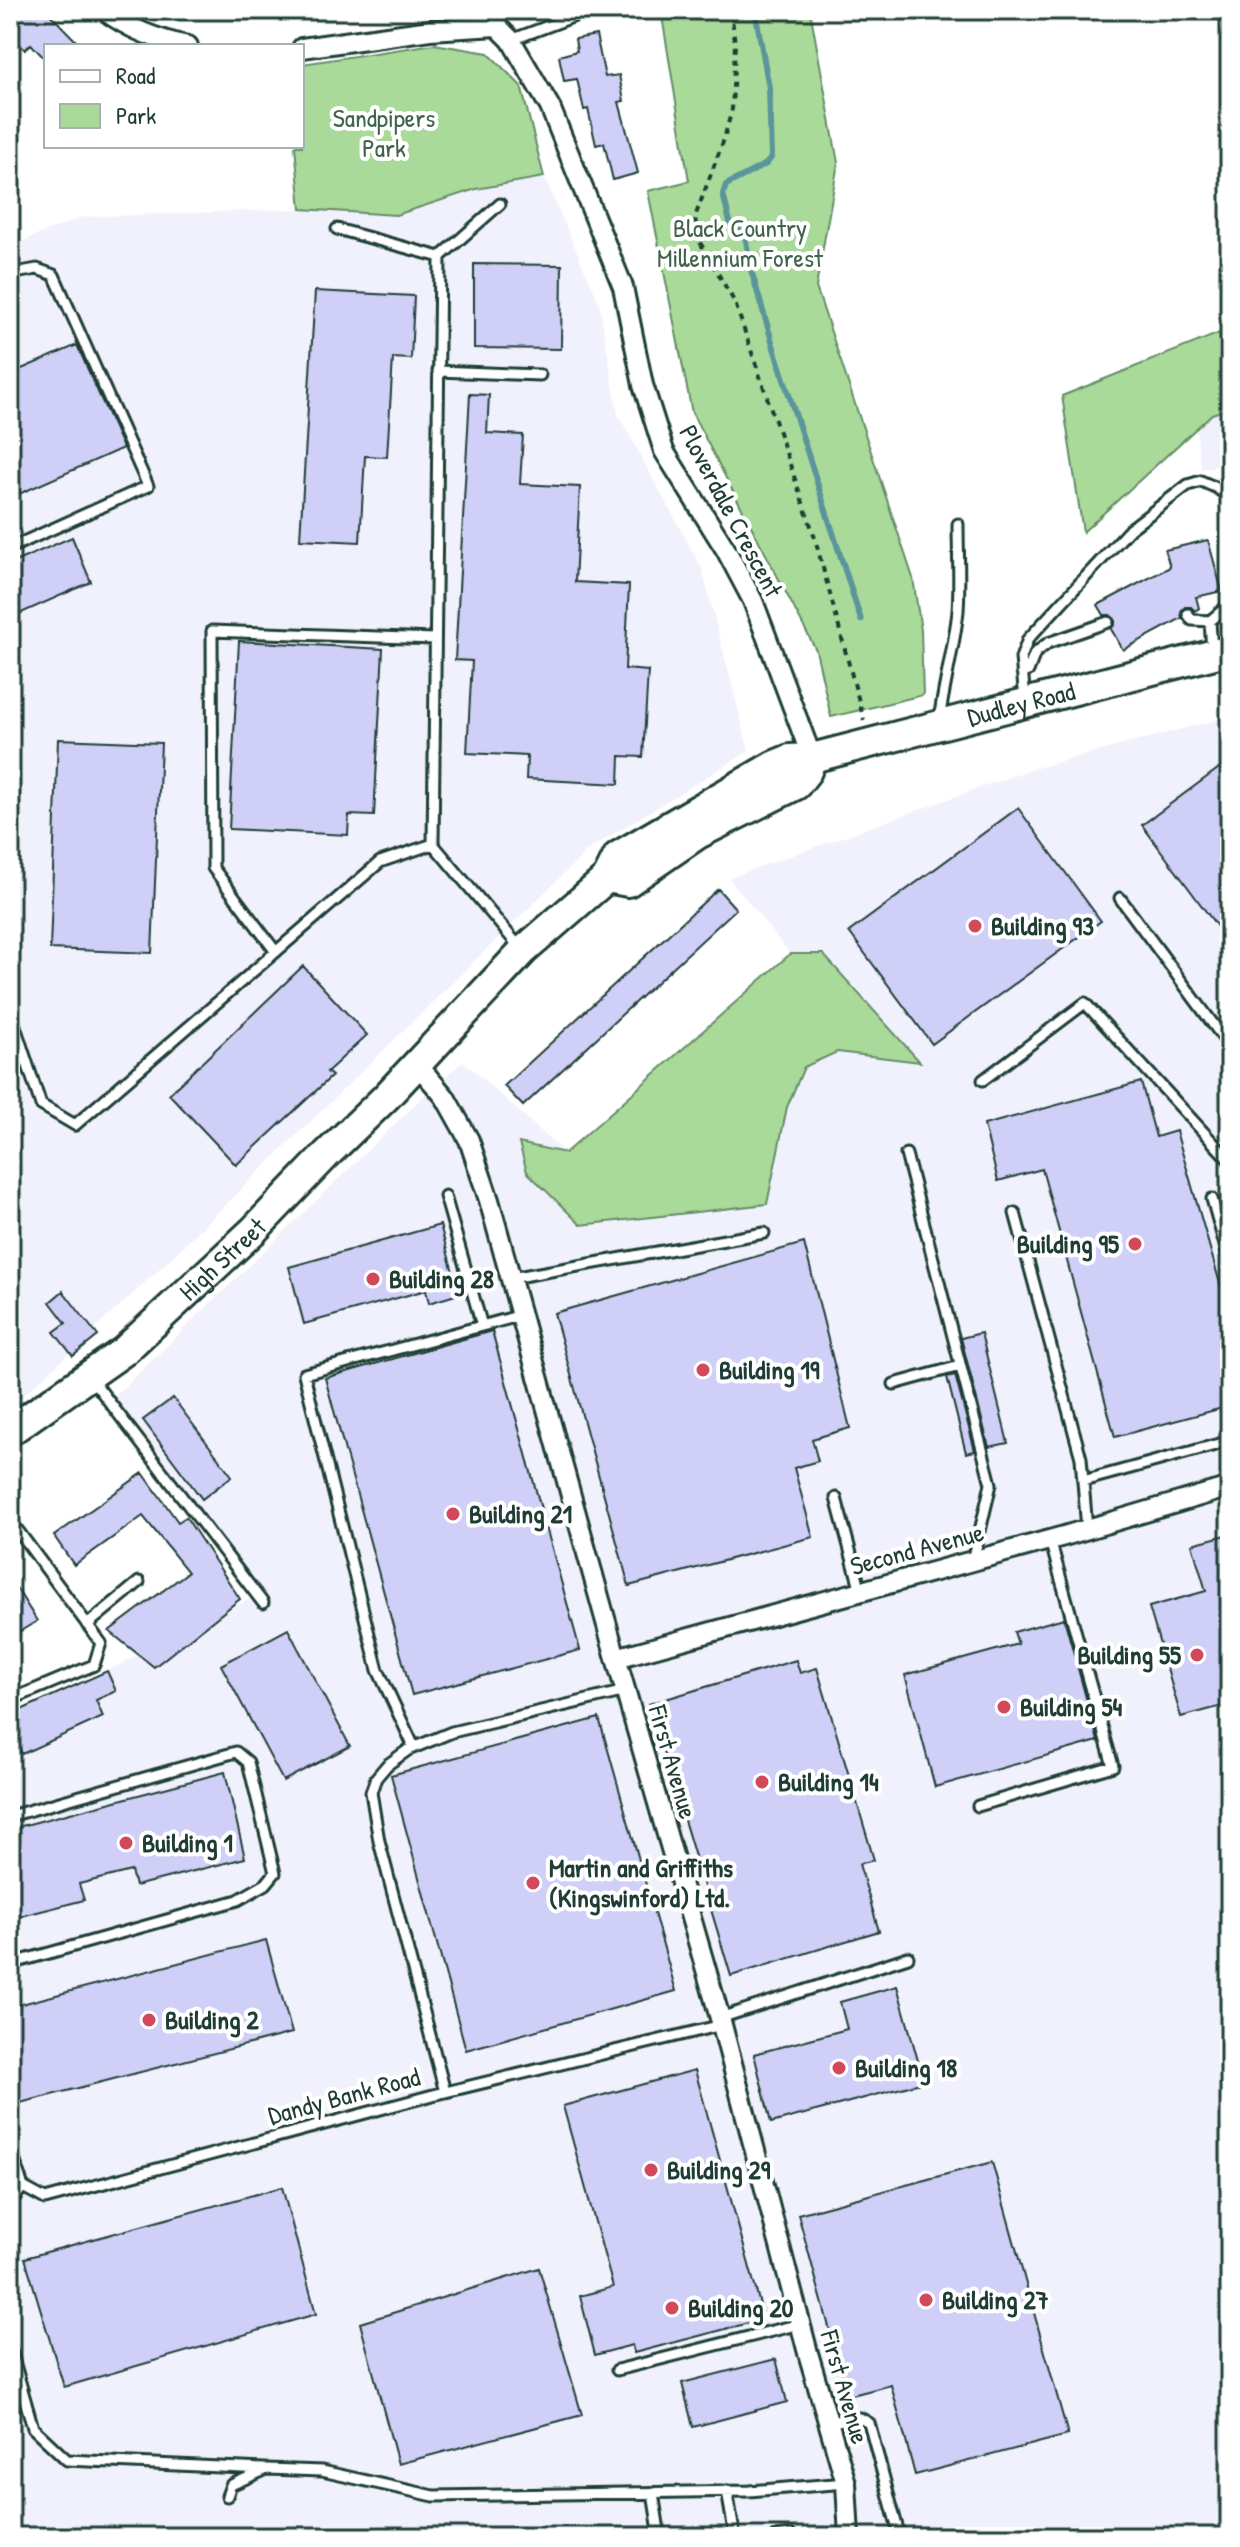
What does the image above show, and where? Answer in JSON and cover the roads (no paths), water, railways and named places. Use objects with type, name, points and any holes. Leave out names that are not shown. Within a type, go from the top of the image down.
[{"type":"main road","name":"Dudley Road","points":[[417,1064],[523,951],[607,878],[618,856],[773,766],[790,759],[812,758],[1221,652]]},
{"type":"main road","name":"High Street","points":[[10,1431],[124,1351],[254,1230],[417,1064]]},
{"type":"street","points":[[104,10],[124,25],[178,44]]},
{"type":"street","name":"Ploverdale Crescent","points":[[304,48],[496,18],[550,107],[623,287],[643,385],[664,451],[726,550],[753,601],[812,758]]},
{"type":"street","name":"First Avenue","points":[[417,1064],[445,1097],[469,1140],[489,1200],[721,2022],[800,2324],[846,2483],[849,2537]]},
{"type":"street","name":"Second Avenue","points":[[616,1658],[1050,1540],[1230,1487]]},
{"type":"lane","points":[[511,40],[591,10]]},
{"type":"lane","points":[[500,204],[440,257],[433,844],[523,951]]},
{"type":"lane","points":[[337,229],[440,257]]},
{"type":"lane","points":[[10,274],[37,269],[54,275],[148,486],[10,548]]},
{"type":"lane","points":[[438,371],[540,375]]},
{"type":"lane","points":[[1025,702],[1021,658],[1028,639],[1130,529],[1188,485],[1201,481],[1228,494],[1230,512]]},
{"type":"lane","points":[[939,724],[958,611],[958,524]]},
{"type":"lane","points":[[1188,614],[1192,620],[1210,621],[1230,604]]},
{"type":"lane","points":[[1210,621],[1221,652]]},
{"type":"lane","points":[[1022,673],[1028,671],[1035,653],[1048,643],[1108,622]]},
{"type":"lane","points":[[276,952],[213,868],[212,631],[435,639]]},
{"type":"lane","points":[[10,1011],[41,1105],[75,1125],[380,862],[433,844]]},
{"type":"lane","points":[[1120,898],[1230,1047]]},
{"type":"lane","points":[[983,1080],[1085,1003],[1230,1161]]},
{"type":"lane","points":[[906,1154],[991,1484],[973,1561]]},
{"type":"lane","points":[[445,1196],[482,1326]]},
{"type":"lane","points":[[1212,1199],[1230,1263]]},
{"type":"lane","points":[[1015,1213],[1081,1458],[1087,1529]]},
{"type":"lane","points":[[511,1278],[764,1233]]},
{"type":"lane","points":[[414,1747],[378,1670],[304,1374],[522,1315]]},
{"type":"lane","points":[[894,1384],[960,1366]]},
{"type":"lane","points":[[89,1375],[263,1603]]},
{"type":"lane","points":[[1083,1481],[1230,1441]]},
{"type":"lane","points":[[836,1498],[861,1591]]},
{"type":"lane","points":[[10,1520],[101,1643],[94,1665],[10,1700]]},
{"type":"lane","points":[[978,1806],[1113,1766],[1050,1540]]},
{"type":"lane","points":[[87,1625],[139,1582]]},
{"type":"lane","points":[[445,2092],[389,1885],[371,1792],[376,1778],[387,1765],[414,1747],[471,1727],[626,1691]]},
{"type":"lane","points":[[10,1816],[236,1752],[248,1762],[275,1873],[266,1884],[238,1900],[10,1964]]},
{"type":"lane","name":"Dandy Bank Road","points":[[23,2187],[45,2199],[721,2022],[908,1957]]},
{"type":"lane","points":[[10,2146],[23,2187],[10,2203]]},
{"type":"lane","points":[[617,2370],[800,2324]]},
{"type":"lane","points":[[10,2347],[33,2428],[67,2460],[322,2471],[434,2496],[727,2491],[846,2483]]},
{"type":"lane","points":[[828,2422],[860,2418],[869,2423],[898,2530]]},
{"type":"lane","points":[[227,2496],[231,2485],[267,2469]]},
{"type":"lane","points":[[727,2491],[735,2537]]},
{"type":"lane","points":[[653,2493],[660,2537]]},
{"type":"lane","points":[[776,2537],[791,2535]]},
{"type":"waterway","points":[[755,10],[769,88],[771,158],[766,164],[726,185],[723,194],[730,222],[745,235],[751,270],[774,348],[861,620]]},
{"type":"place","name":"Building 93","points":[[975,926]]},
{"type":"place","name":"Building 95","points":[[1135,1244]]},
{"type":"place","name":"Building 28","points":[[373,1279]]},
{"type":"place","name":"Building 19","points":[[703,1370]]},
{"type":"place","name":"Building 21","points":[[453,1514]]},
{"type":"place","name":"Building 55","points":[[1197,1655]]},
{"type":"place","name":"Building 54","points":[[1004,1707]]},
{"type":"place","name":"Building 14","points":[[762,1782]]},
{"type":"place","name":"Building 1","points":[[126,1843]]},
{"type":"place","name":"Martin and Griffiths (Kingswinford) Ltd.","points":[[533,1883]]},
{"type":"place","name":"Building 2","points":[[149,2020]]},
{"type":"place","name":"Building 18","points":[[839,2068]]},
{"type":"place","name":"Building 29","points":[[651,2170]]},
{"type":"place","name":"Building 27","points":[[926,2300]]},
{"type":"place","name":"Building 20","points":[[672,2308]]},
{"type":"park label","name":"Sandpipers Park","points":[[384,133]]},
{"type":"park label","name":"Black Country Millennium Forest","points":[[740,243]]}]
